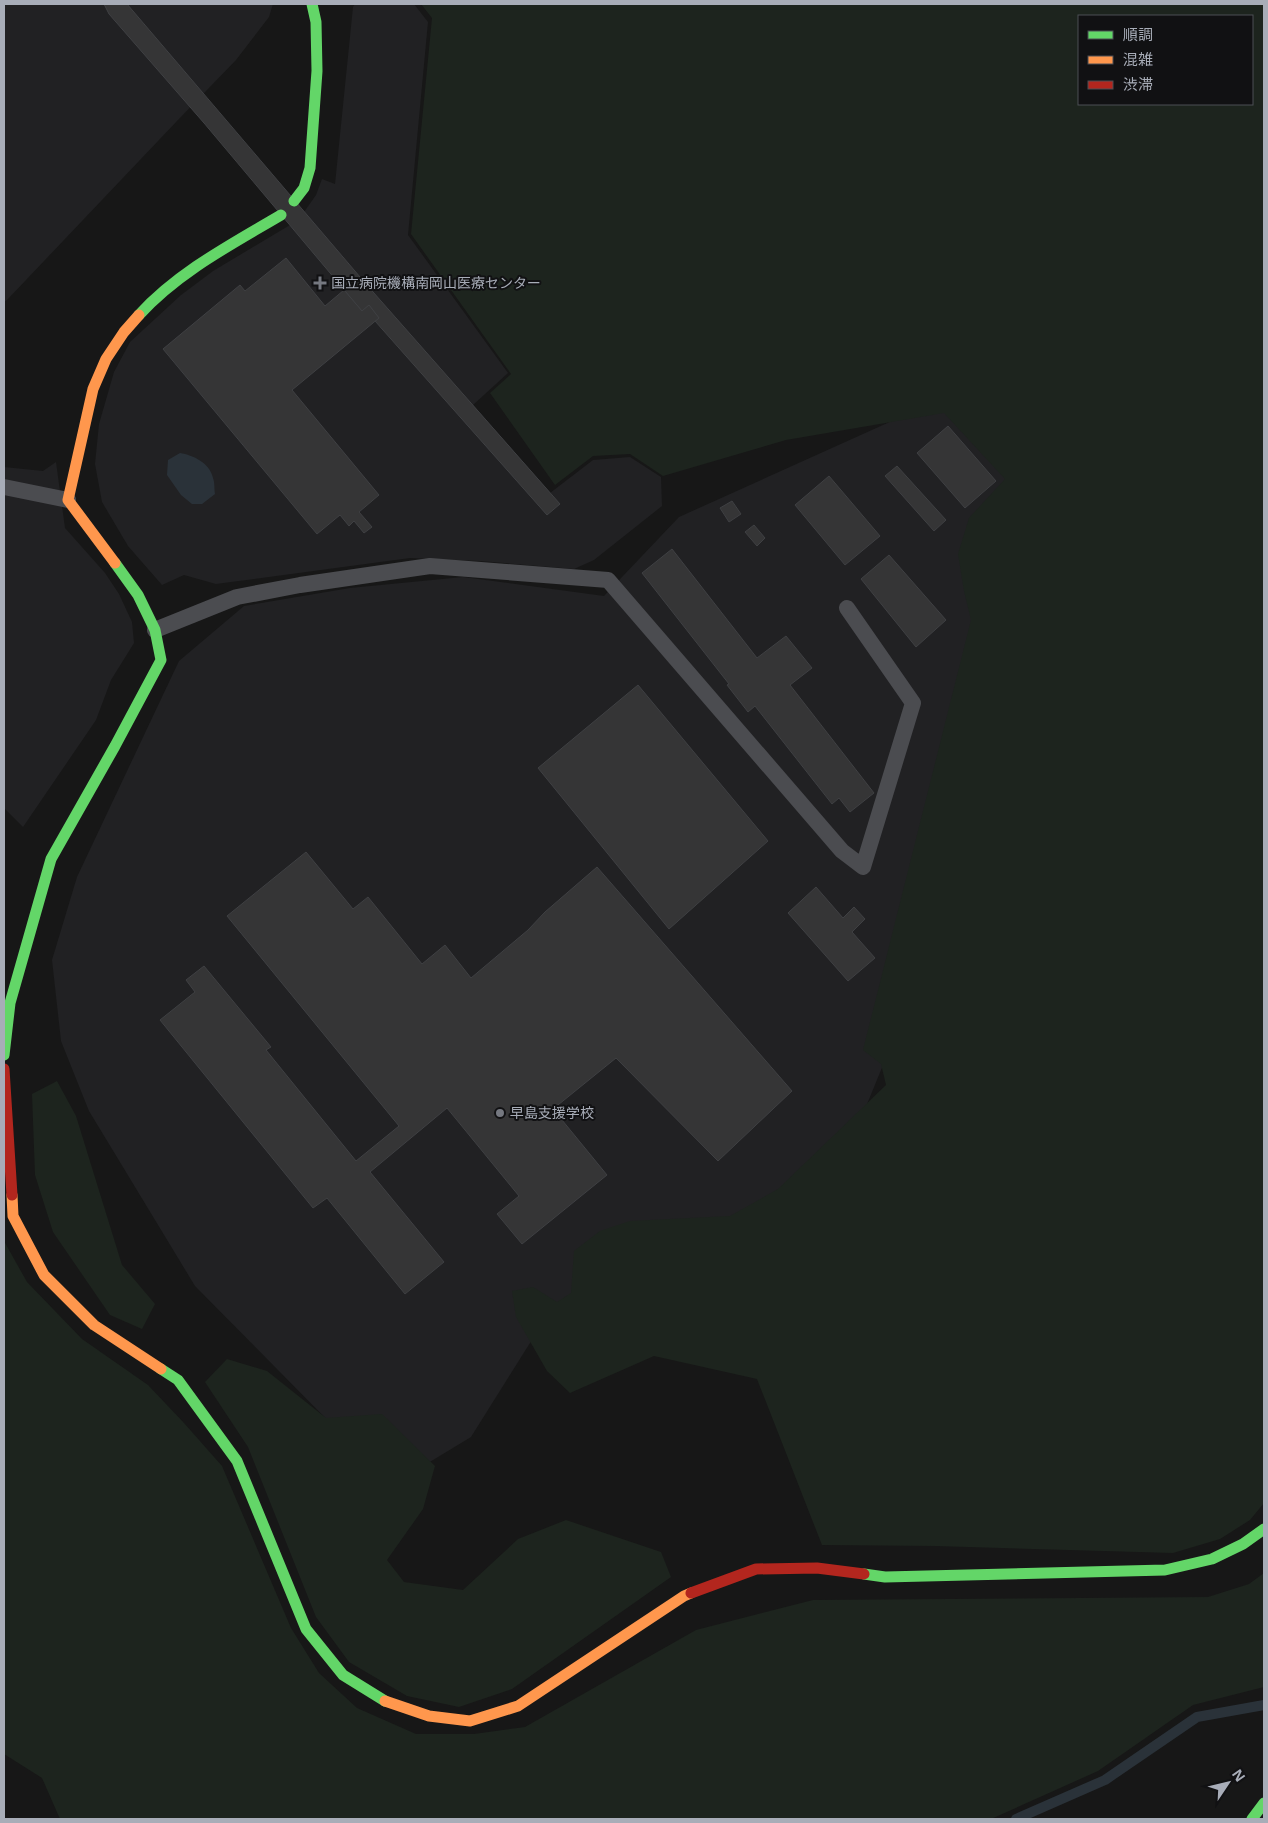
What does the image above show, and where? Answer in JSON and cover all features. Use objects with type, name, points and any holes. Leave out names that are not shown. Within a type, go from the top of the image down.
[{"type":"street","points":[[294,201],[304,188],[310,168],[317,70],[316,22],[312,4]]},
{"type":"street","points":[[4,1055],[10,1003],[52,859],[161,660],[155,630],[138,595],[68,500],[93,389],[109,352],[126,329],[151,303],[180,279],[212,257],[281,215]]},
{"type":"street","points":[[4,1069],[13,1216],[44,1275],[94,1326],[178,1380],[237,1461],[306,1629],[343,1675],[387,1702],[429,1716],[470,1720],[518,1706],[684,1596],[756,1569],[817,1568],[885,1577],[1166,1570],[1212,1559],[1243,1544],[1264,1528]]},
{"type":"street","points":[[1252,1819],[1264,1803]]},
{"type":"lane","points":[[4,487],[68,500]]},
{"type":"lane","points":[[155,630],[237,597],[300,585],[430,566],[608,580],[842,851],[863,867],[913,704],[847,608]]},
{"type":"shaded area","points":[[4,4],[273,4],[269,17],[236,60],[4,302]]},
{"type":"shaded area","name":"国立病院機構南岡山医療センター","points":[[355,4],[414,4],[428,22],[408,235],[508,373],[473,405],[550,493],[593,460],[630,457],[661,477],[662,506],[594,560],[574,569],[480,561],[410,558],[216,584],[184,575],[162,585],[128,546],[102,502],[95,464],[99,424],[114,372],[130,342],[181,295],[213,271],[290,225],[304,212],[316,195],[322,179],[335,184],[353,7]]},
{"type":"shaded area","points":[[421,4],[1264,4],[1264,1503],[1250,1520],[1220,1539],[1173,1553],[935,1546],[822,1545],[757,1379],[654,1356],[570,1393],[547,1371],[516,1317],[512,1291],[533,1287],[557,1302],[571,1293],[574,1251],[600,1231],[630,1221],[730,1216],[778,1189],[886,1085],[881,1064],[863,1050],[971,620],[958,554],[969,518],[1005,479],[944,413],[786,440],[663,476],[630,454],[593,456],[555,485],[490,393],[511,374],[411,234],[432,18]]},
{"type":"shaded area","points":[[954,393],[1024,473],[957,885],[849,1148],[720,1233],[545,1319],[471,1437],[410,1474],[358,1451],[195,1286],[89,1111],[61,1041],[52,960],[77,877],[179,661],[244,606],[350,588],[463,577],[604,596],[679,517]]},
{"type":"shaded area","points":[[180,453],[205,464],[211,473],[215,494],[202,504],[192,504],[181,495],[167,475],[168,460]]},
{"type":"shaded area","points":[[56,462],[65,528],[105,573],[119,594],[132,622],[134,643],[111,680],[96,720],[23,827],[4,808],[4,467],[43,471]]},
{"type":"shaded area","points":[[57,1081],[76,1116],[122,1265],[155,1304],[142,1329],[110,1315],[53,1232],[35,1175],[32,1094]]},
{"type":"shaded area","points":[[4,1241],[27,1282],[82,1339],[148,1385],[222,1466],[291,1628],[319,1673],[357,1708],[416,1734],[474,1734],[525,1727],[696,1630],[813,1600],[1208,1597],[1249,1584],[1264,1573],[1264,1687],[1193,1705],[1098,1771],[991,1819],[60,1819],[42,1778],[4,1754]]},
{"type":"shaded area","points":[[227,1359],[267,1371],[326,1418],[382,1414],[435,1466],[423,1509],[387,1560],[404,1582],[463,1590],[518,1539],[566,1520],[661,1552],[671,1577],[512,1689],[459,1707],[407,1696],[349,1662],[316,1617],[248,1447],[205,1382]]},
{"type":"building","points":[[104,4],[127,4],[366,284],[560,504],[547,515],[375,321],[379,318],[369,305],[362,311],[204,123],[109,14]]},
{"type":"building","points":[[286,258],[325,306],[344,290],[362,311],[369,305],[379,318],[292,390],[379,495],[359,512],[372,527],[364,533],[354,521],[349,526],[340,515],[317,534],[163,349],[240,285],[245,291]]},
{"type":"building","points":[[948,426],[996,481],[965,508],[917,453]]},
{"type":"building","points":[[897,466],[946,520],[934,531],[885,476]]},
{"type":"building","points":[[829,476],[880,536],[845,565],[795,505]]},
{"type":"building","points":[[732,501],[741,514],[729,522],[720,508]]},
{"type":"building","points":[[754,525],[765,538],[757,546],[745,532]]},
{"type":"building","points":[[672,549],[757,658],[786,636],[812,668],[790,685],[874,793],[850,812],[839,798],[832,804],[755,706],[748,712],[727,685],[729,684],[642,573]]},
{"type":"building","points":[[889,555],[946,620],[916,647],[861,579]]},
{"type":"building","points":[[638,685],[768,841],[669,929],[538,768]]},
{"type":"building","points":[[306,852],[353,909],[368,897],[422,964],[445,945],[471,978],[528,930],[545,912],[597,867],[792,1091],[718,1161],[616,1058],[553,1109],[607,1175],[522,1244],[497,1214],[519,1196],[447,1108],[370,1172],[444,1262],[405,1294],[327,1198],[313,1208],[160,1020],[195,992],[186,980],[204,966],[271,1047],[266,1050],[356,1161],[399,1126],[227,916]]},
{"type":"building","points":[[816,887],[843,918],[854,907],[865,919],[852,932],[875,958],[848,981],[788,913]]},
{"type":"waterway","points":[[1016,1819],[1105,1780],[1197,1717],[1264,1705]]},
{"type":"traffic: fast","points":[[294,201],[304,188],[310,168],[317,71],[316,22],[312,4]]},
{"type":"traffic: fast","points":[[139,315],[188,272],[281,215]]},
{"type":"traffic: fast","points":[[4,1055],[10,1003],[51,859],[161,660],[155,630],[138,595],[115,563]]},
{"type":"traffic: fast","points":[[161,1369],[178,1380],[237,1461],[306,1629],[343,1675],[385,1701]]},
{"type":"traffic: fast","points":[[864,1574],[885,1577],[1165,1570],[1212,1559],[1243,1544],[1264,1529]]},
{"type":"traffic: fast","points":[[1252,1819],[1264,1803]]},
{"type":"traffic: slow","points":[[115,563],[68,500],[93,389],[106,359],[124,332],[139,315]]},
{"type":"traffic: slow","points":[[12,1195],[13,1216],[44,1275],[94,1325],[161,1369]]},
{"type":"traffic: slow","points":[[385,1701],[429,1716],[470,1721],[518,1706],[691,1593]]},
{"type":"traffic: jam","points":[[4,1069],[12,1195]]},
{"type":"traffic: jam","points":[[691,1593],[756,1569],[817,1568],[864,1574]]},
{"type":"place","name":"国立病院機構南岡山医療センター","points":[[320,283]]},
{"type":"place","name":"早島支援学校","points":[[500,1113]]}]
